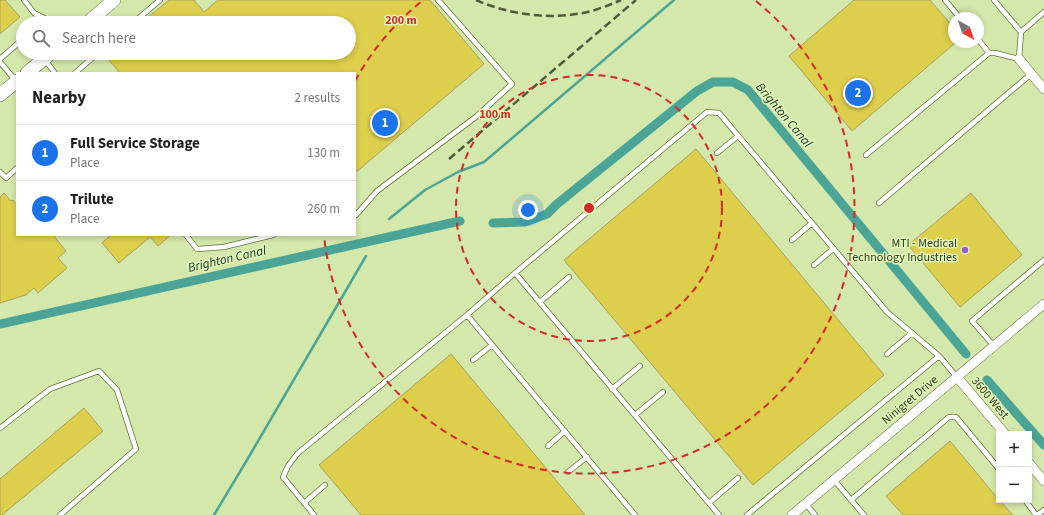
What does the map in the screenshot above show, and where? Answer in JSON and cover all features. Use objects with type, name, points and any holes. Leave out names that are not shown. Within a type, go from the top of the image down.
[{"type":"street","points":[[95,16],[114,0]]},
{"type":"street","points":[[1019,59],[1044,89]]},
{"type":"street","points":[[28,72],[42,60]]},
{"type":"street","points":[[0,95],[16,82]]},
{"type":"street","name":"Ninigret Drive","points":[[792,515],[1044,304]]},
{"type":"street","name":"3600 West","points":[[957,377],[1002,431]]},
{"type":"street","points":[[1032,467],[1044,481]]},
{"type":"lane","points":[[24,0],[34,13],[40,16]]},
{"type":"lane","points":[[141,16],[160,0]]},
{"type":"lane","points":[[356,215],[377,191],[477,116],[512,84],[438,0]]},
{"type":"lane","points":[[946,0],[955,12]]},
{"type":"lane","points":[[984,47],[989,53],[1019,59],[1021,32],[994,0]]},
{"type":"lane","points":[[1021,32],[1044,12]]},
{"type":"lane","points":[[16,46],[0,61],[16,80]]},
{"type":"lane","points":[[866,155],[989,53]]},
{"type":"lane","points":[[49,60],[55,72]]},
{"type":"lane","points":[[76,72],[90,60]]},
{"type":"lane","points":[[879,203],[1031,74]]},
{"type":"lane","points":[[314,515],[283,477],[288,466],[298,453],[467,315],[707,112],[719,113],[887,312],[939,356],[957,377]]},
{"type":"lane","points":[[717,153],[738,136]]},
{"type":"lane","points":[[0,172],[6,178],[16,169]]},
{"type":"lane","points":[[792,240],[812,223]]},
{"type":"lane","points":[[187,236],[197,249],[224,247],[269,236]]},
{"type":"lane","points":[[814,265],[833,249]]},
{"type":"lane","points":[[994,346],[972,322],[1044,260]]},
{"type":"lane","points":[[515,273],[719,515]]},
{"type":"lane","points":[[540,302],[569,277]]},
{"type":"lane","points":[[467,315],[635,515]]},
{"type":"lane","points":[[887,354],[912,333]]},
{"type":"lane","points":[[473,360],[492,344]]},
{"type":"lane","points":[[747,515],[939,356]]},
{"type":"lane","points":[[612,388],[640,366]]},
{"type":"lane","points":[[0,428],[50,389],[98,371],[117,390],[136,449],[60,515]]},
{"type":"lane","points":[[635,415],[663,392]]},
{"type":"lane","points":[[852,500],[949,417],[956,417],[997,467]]},
{"type":"lane","points":[[548,446],[565,431]]},
{"type":"lane","points":[[568,472],[587,458]]},
{"type":"lane","points":[[709,503],[738,478]]},
{"type":"lane","points":[[834,480],[864,515]]},
{"type":"lane","points":[[304,503],[325,485]]},
{"type":"lane","points":[[1027,503],[1036,515],[1044,510]]},
{"type":"lane","points":[[806,504],[815,515]]},
{"type":"building","points":[[0,0],[5,0],[19,16],[16,16],[16,20],[0,34]]},
{"type":"building","points":[[169,0],[194,0],[204,12],[218,0],[430,0],[484,64],[356,172],[356,72],[119,72],[109,60],[356,60],[356,16],[150,16]]},
{"type":"building","points":[[854,0],[930,0],[948,21],[948,48],[949,48],[852,131],[789,56]]},
{"type":"building","points":[[696,149],[884,375],[753,485],[564,260]]},
{"type":"building","points":[[4,193],[11,201],[13,200],[16,204],[16,236],[54,236],[66,251],[58,258],[67,268],[38,293],[34,288],[26,295],[0,303],[0,197]]},
{"type":"building","name":"MTI - Medical Technology Industries","points":[[971,193],[1022,255],[960,307],[908,245]]},
{"type":"building","points":[[110,236],[170,236],[158,246],[150,237],[119,263],[102,243]]},
{"type":"building","points":[[451,354],[585,515],[361,515],[319,465]]},
{"type":"building","points":[[84,408],[103,431],[2,515],[0,515],[0,479]]},
{"type":"building","points":[[950,441],[996,496],[996,503],[1002,503],[1013,515],[903,515],[886,496]]},
{"type":"waterway","points":[[389,219],[425,190],[458,172],[484,162],[674,0]]},
{"type":"waterway","name":"Brighton Canal","points":[[493,223],[525,222],[547,214],[557,204],[697,91],[713,82],[733,82],[748,90],[966,354]]},
{"type":"waterway","name":"Brighton Canal","points":[[0,324],[460,221]]},
{"type":"waterway","points":[[214,515],[366,256]]},
{"type":"waterway","name":"Brighton Canal","points":[[987,380],[1044,445]]},
{"type":"railway","points":[[476,0],[504,10],[550,16],[595,10],[621,0]]},
{"type":"railway","points":[[449,159],[636,0]]},
{"type":"place","name":"Trilute","points":[[858,93]]},
{"type":"place","name":"Full Service Storage","points":[[385,123]]},
{"type":"place","name":"MTI - Medical Technology Industries","points":[[965,250]]}]
